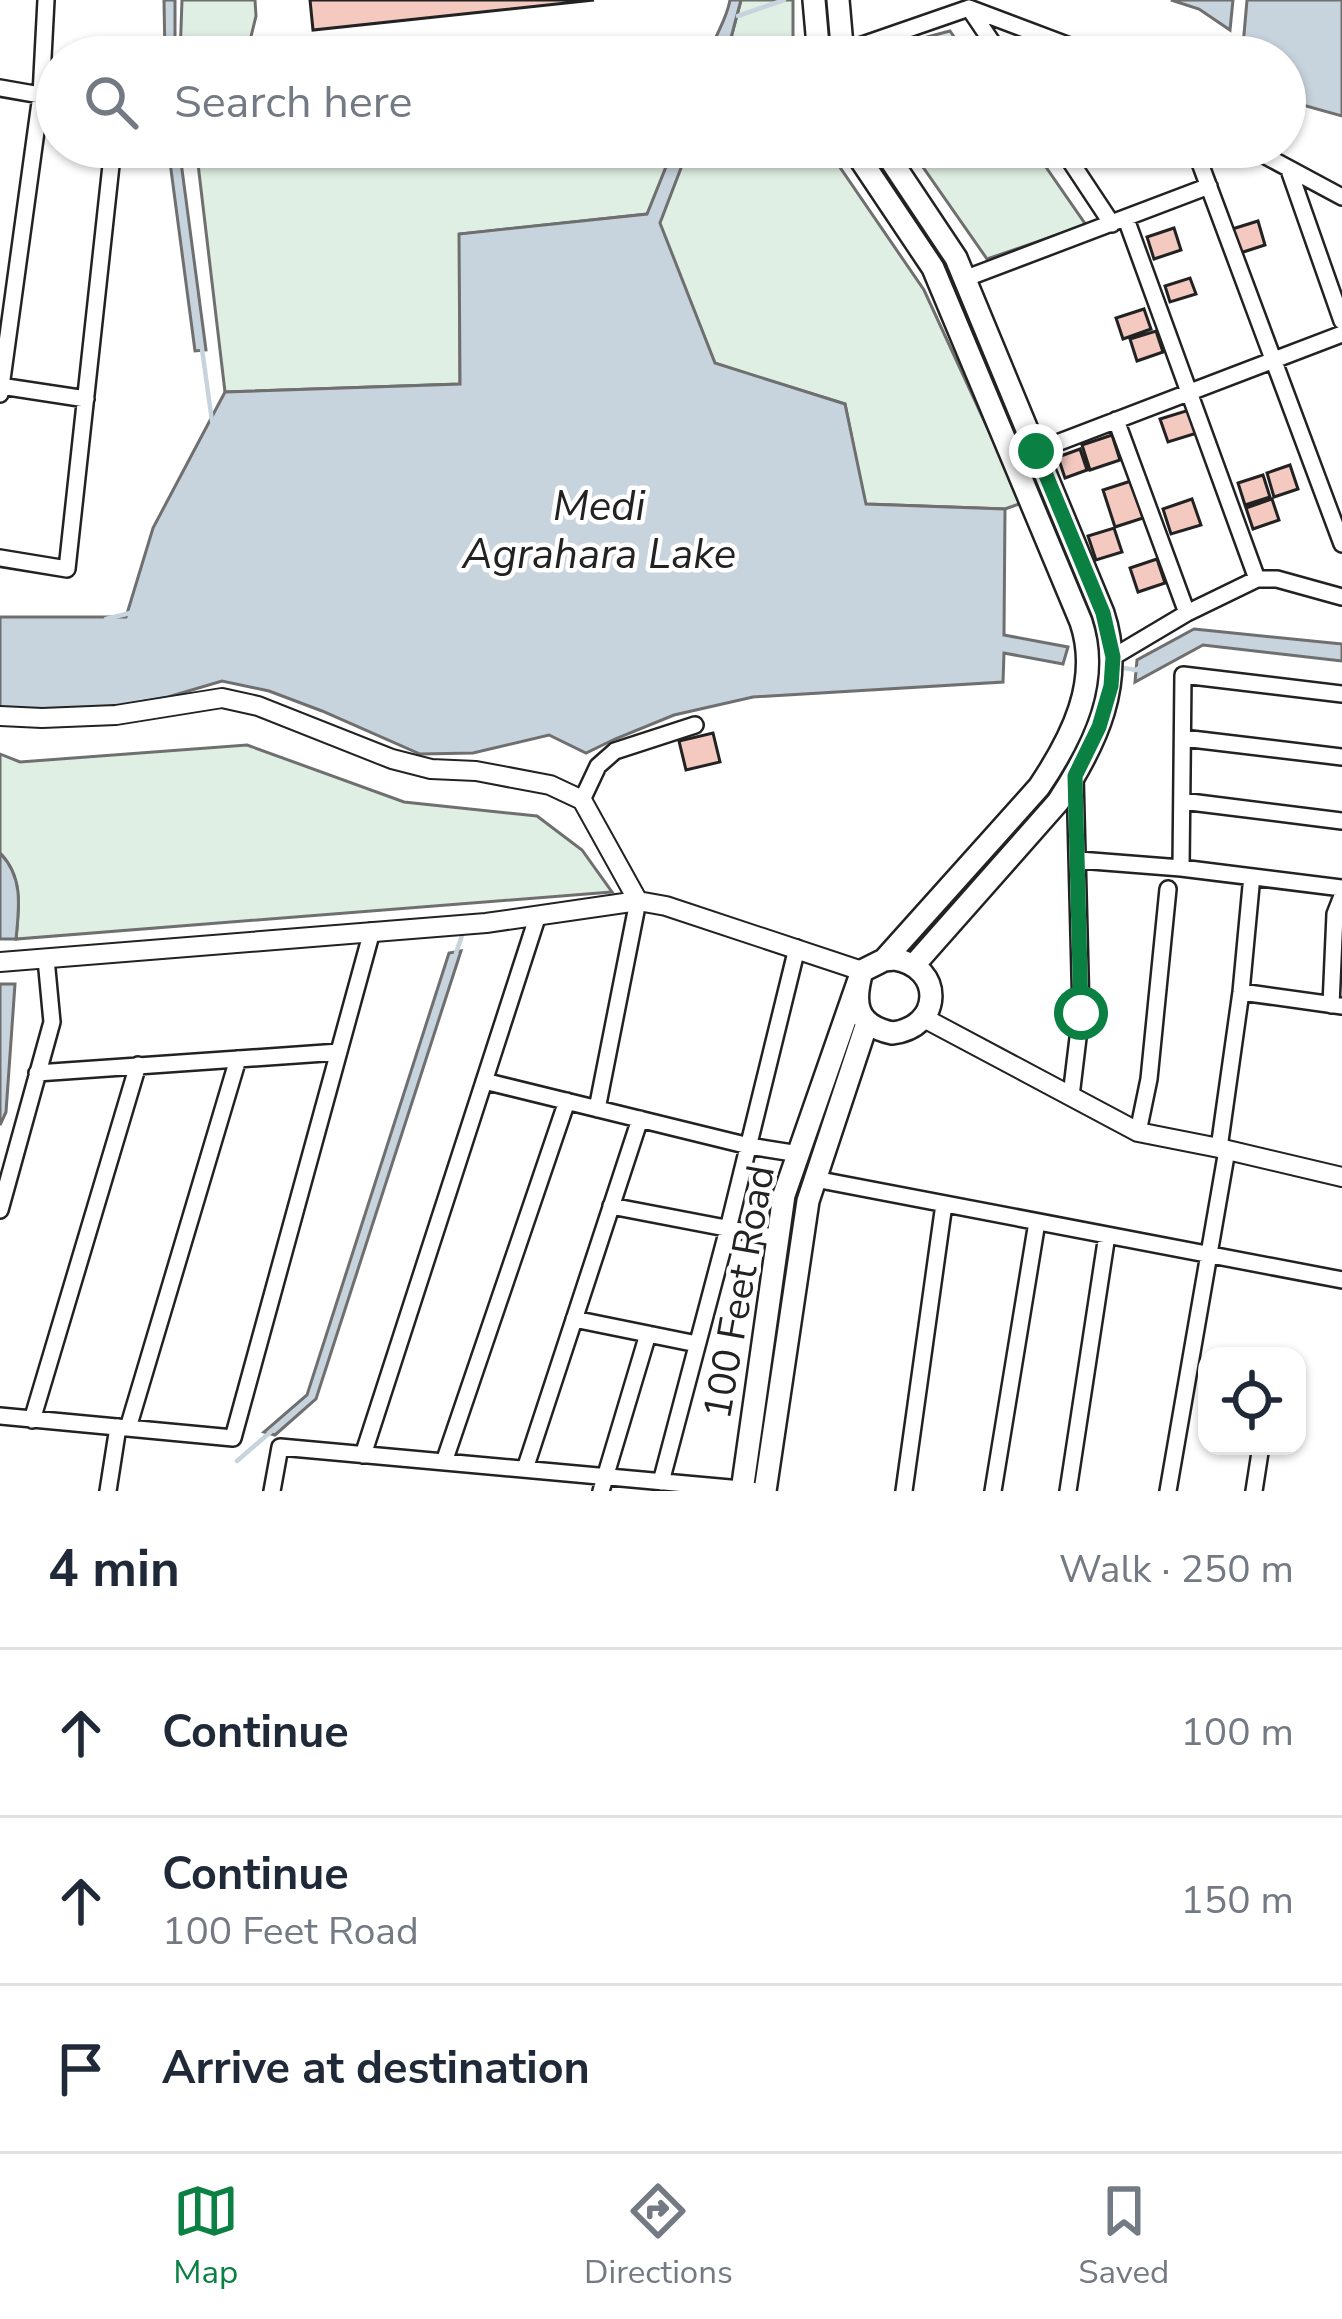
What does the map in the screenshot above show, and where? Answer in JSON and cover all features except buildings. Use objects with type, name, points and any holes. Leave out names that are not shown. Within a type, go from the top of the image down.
[{"type":"main road","points":[[839,3],[842,36]]},
{"type":"main road","points":[[866,168],[933,268],[1085,634],[1089,658],[1077,719],[1039,787],[884,960],[862,971],[858,1008],[867,1023],[892,1034],[909,1030],[924,1018],[930,989],[914,965],[884,960]]},
{"type":"main road","points":[[896,168],[956,258],[1108,628],[1113,657],[1111,686],[1099,727],[1075,776],[1058,802],[914,965]]},
{"type":"main road","name":"100 Feet Road","points":[[752,1491],[784,1195],[862,971]]},
{"type":"main road","name":"100 Feet Road","points":[[752,1491],[808,1201],[867,1023]]},
{"type":"street","points":[[46,0],[47,36]]},
{"type":"street","points":[[892,36],[969,8],[1044,36]]},
{"type":"street","points":[[969,8],[988,36]]},
{"type":"street","points":[[0,88],[36,95]]},
{"type":"street","points":[[37,168],[0,389],[86,399]]},
{"type":"street","points":[[0,558],[67,569],[111,168]]},
{"type":"street","points":[[1077,168],[1119,221],[1189,392],[1257,579]]},
{"type":"street","points":[[1202,168],[1342,544]]},
{"type":"street","points":[[1286,168],[1342,197]]},
{"type":"street","points":[[1289,170],[1342,321]]},
{"type":"street","points":[[964,279],[1209,186]]},
{"type":"street","points":[[1036,451],[1342,334]]},
{"type":"street","points":[[1116,420],[1187,613]]},
{"type":"street","points":[[1113,657],[1257,579],[1277,579],[1342,597]]},
{"type":"street","points":[[1181,868],[1184,675],[1342,694]]},
{"type":"street","points":[[0,716],[116,715],[222,698],[258,706],[392,759],[550,785],[582,800],[638,901],[597,1108]]},
{"type":"street","points":[[582,800],[598,766],[615,751],[695,725]]},
{"type":"street","points":[[1183,738],[1342,757]]},
{"type":"street","points":[[1071,1096],[1081,1013],[1075,776]]},
{"type":"street","points":[[1182,801],[1342,820]]},
{"type":"street","points":[[1079,860],[1181,868],[1342,892],[1335,914],[1336,1005],[1240,992]]},
{"type":"street","points":[[1168,1491],[1209,1255],[1251,886]]},
{"type":"street","points":[[1138,1132],[1149,1079],[1168,889]]},
{"type":"street","points":[[0,962],[537,918],[638,901],[862,971]]},
{"type":"street","points":[[363,1455],[537,918]]},
{"type":"street","points":[[0,1416],[233,1438],[372,931]]},
{"type":"street","points":[[661,1482],[796,948]]},
{"type":"street","points":[[0,1210],[52,1022],[40,960]]},
{"type":"street","points":[[924,1018],[1138,1132],[1342,1178]]},
{"type":"street","points":[[37,1072],[339,1052]]},
{"type":"street","points":[[107,1491],[238,1059]]},
{"type":"street","points":[[32,1420],[138,1065]]},
{"type":"street","points":[[484,1081],[748,1146],[799,1154]]},
{"type":"street","points":[[444,1462],[567,1101]]},
{"type":"street","points":[[525,1469],[640,1119]]},
{"type":"street","points":[[815,1179],[1342,1280]]},
{"type":"street","points":[[904,1491],[944,1204]]},
{"type":"street","points":[[611,1206],[778,1238]]},
{"type":"street","points":[[993,1491],[1037,1222]]},
{"type":"street","points":[[1068,1491],[1107,1235]]},
{"type":"street","points":[[574,1319],[697,1344]]},
{"type":"street","points":[[603,1484],[648,1334]]},
{"type":"street","points":[[272,1491],[280,1447],[525,1469],[603,1484],[661,1482],[752,1491]]},
{"type":"street","points":[[1254,1491],[1260,1455]]},
{"type":"green space","points":[[182,0],[255,0],[251,36],[181,36]]},
{"type":"green space","points":[[741,0],[793,0],[793,36],[731,36]]},
{"type":"green space","points":[[198,168],[666,168],[648,214],[460,234],[460,384],[225,392]]},
{"type":"green space","points":[[681,168],[840,168],[924,290],[1022,503],[1005,509],[865,504],[845,404],[715,364],[659,223]]},
{"type":"green space","points":[[924,168],[1047,168],[1086,225],[987,259]]},
{"type":"green space","points":[[247,745],[404,802],[537,816],[582,850],[612,892],[16,939],[16,883],[0,853],[0,754],[20,762]]},
{"type":"water","points":[[164,0],[175,0],[175,36],[165,36]]},
{"type":"water","points":[[730,0],[741,0],[731,36],[717,36]]},
{"type":"water","points":[[1171,0],[1233,0],[1230,30],[1199,9]]},
{"type":"water","points":[[1247,0],[1342,0],[1342,116],[1306,106],[1306,36],[1244,36]]},
{"type":"water","points":[[171,168],[182,168],[206,350],[195,351]]},
{"type":"water","name":"Medi Agrahara Lake","points":[[666,168],[681,168],[660,223],[715,363],[845,404],[866,504],[1005,509],[1004,635],[1068,647],[1063,664],[1004,653],[1003,682],[753,697],[674,715],[586,753],[549,735],[473,753],[420,754],[269,691],[222,681],[102,709],[0,708],[0,617],[126,617],[153,528],[225,392],[460,384],[459,234],[647,214]]},
{"type":"water","points":[[1194,629],[1342,644],[1342,661],[1203,645],[1135,682],[1137,660]]},
{"type":"water","points":[[0,853],[16,883],[16,939],[0,939]]},
{"type":"water","points":[[461,951],[316,1399],[275,1435],[264,1432],[307,1395],[449,953]]},
{"type":"water","points":[[0,984],[15,984],[6,1112],[0,1125]]},
{"type":"waterway","points":[[738,16],[784,0]]},
{"type":"waterway","points":[[202,349],[212,421]]},
{"type":"waterway","points":[[106,619],[130,613]]},
{"type":"waterway","points":[[1118,667],[1141,667]]},
{"type":"waterway","points":[[456,953],[464,930]]},
{"type":"waterway","points":[[237,1461],[274,1429]]},
{"type":"route","points":[[1036,451],[1103,613],[1113,657],[1111,686],[1099,727],[1075,776],[1081,1013]]}]
